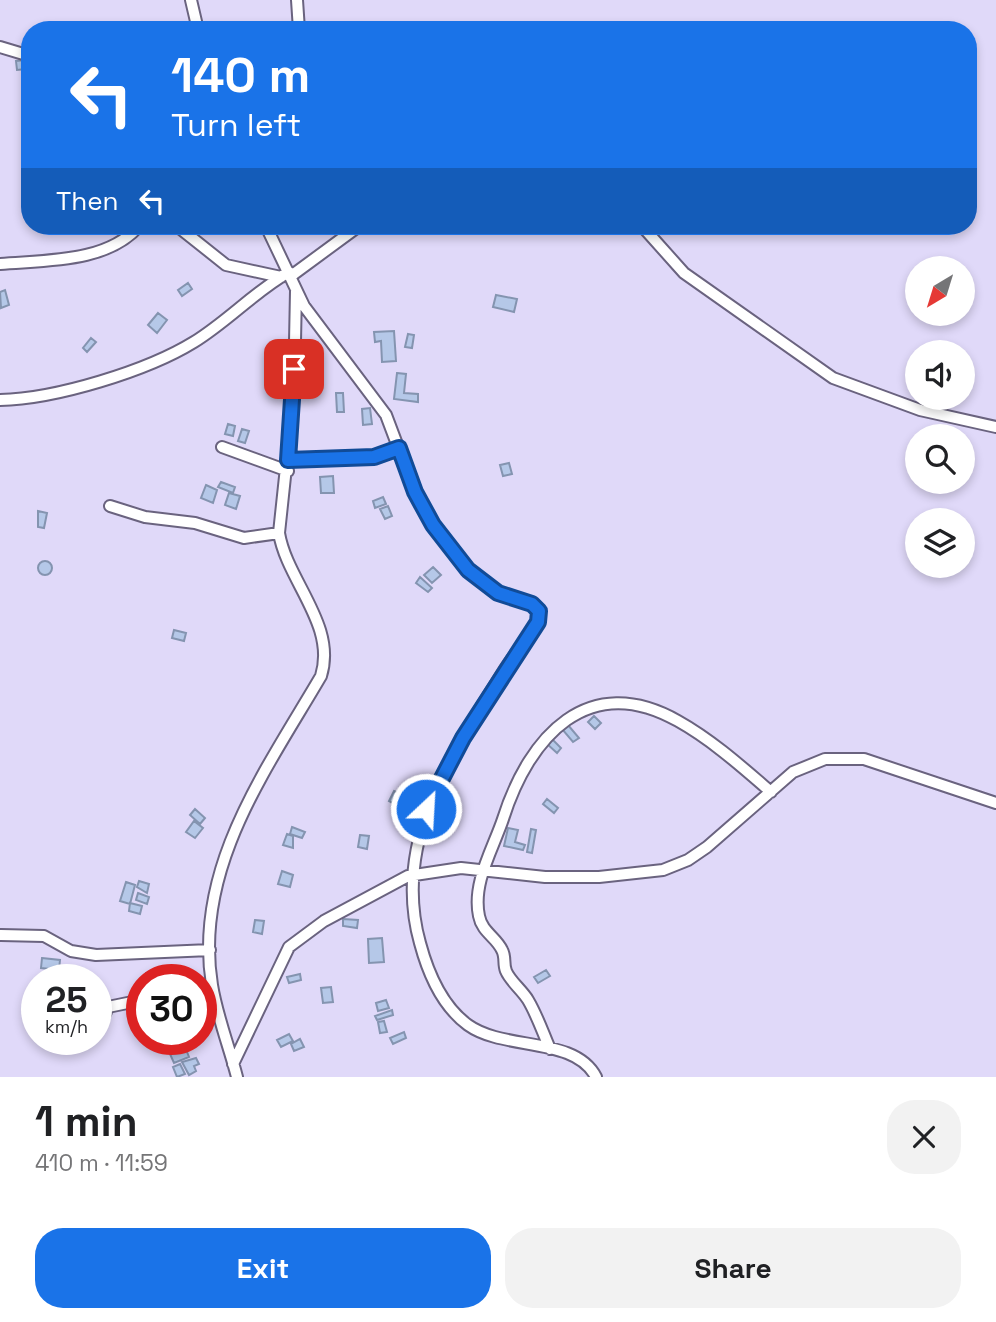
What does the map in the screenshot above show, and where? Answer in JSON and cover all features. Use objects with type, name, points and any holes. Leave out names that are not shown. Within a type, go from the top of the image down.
[{"type":"street","points":[[191,0],[196,21]]},
{"type":"street","points":[[297,0],[298,21]]},
{"type":"street","points":[[0,47],[21,53]]},
{"type":"street","points":[[0,264],[101,251],[129,235]]},
{"type":"street","points":[[188,235],[226,265],[287,275]]},
{"type":"street","points":[[270,235],[287,275],[316,325],[379,405],[415,492],[433,525],[468,570],[498,593],[532,604],[540,615],[431,795],[414,856],[413,874],[415,920],[423,954],[433,980],[453,1012],[466,1024],[496,1040],[572,1054],[588,1065],[596,1077]]},
{"type":"street","points":[[0,400],[64,390],[172,353],[213,329],[250,296],[287,275],[346,235]]},
{"type":"street","points":[[650,235],[684,273],[833,378],[920,410],[996,427]]},
{"type":"street","points":[[208,964],[211,908],[220,871],[233,836],[256,788],[324,666],[324,639],[284,554],[279,533],[294,392],[296,288]]},
{"type":"street","points":[[222,447],[288,465],[374,457],[399,448]]},
{"type":"street","points":[[110,506],[145,517],[195,523],[244,538],[279,533]]},
{"type":"street","points":[[550,1049],[530,1003],[505,969],[503,951],[483,927],[478,907],[484,870],[524,767],[558,725],[592,706],[620,704],[676,720],[771,792]]},
{"type":"street","points":[[233,1064],[289,947],[324,921],[413,874],[461,868],[545,877],[599,877],[663,870],[688,860],[802,767],[838,757],[864,759],[996,803]]},
{"type":"street","points":[[1,935],[44,936],[71,951],[96,956],[210,950]]},
{"type":"street","points":[[217,1017],[237,1077]]},
{"type":"building","points":[[21,60],[21,70],[17,70],[16,61]]},
{"type":"building","points":[[188,283],[192,289],[182,296],[178,290]]},
{"type":"building","points":[[5,290],[9,305],[1,308],[0,292]]},
{"type":"building","points":[[496,295],[517,299],[514,312],[493,307]]},
{"type":"building","points":[[158,313],[167,320],[157,333],[148,325]]},
{"type":"building","points":[[394,331],[396,361],[382,362],[381,341],[375,342],[374,332]]},
{"type":"building","points":[[408,334],[414,335],[412,348],[405,347]]},
{"type":"building","points":[[91,338],[96,342],[87,352],[83,348]]},
{"type":"building","points":[[397,373],[406,374],[404,393],[418,394],[418,402],[394,399]]},
{"type":"building","points":[[336,393],[343,393],[344,412],[337,412]]},
{"type":"building","points":[[370,408],[372,424],[363,425],[362,409]]},
{"type":"building","points":[[228,424],[235,426],[233,436],[225,434]]},
{"type":"building","points":[[242,429],[249,431],[245,443],[238,441]]},
{"type":"building","points":[[509,463],[512,474],[503,476],[500,465]]},
{"type":"building","points":[[333,476],[334,493],[321,493],[320,477]]},
{"type":"building","points":[[221,482],[235,487],[233,493],[218,487]]},
{"type":"building","points":[[206,485],[217,490],[213,503],[201,498]]},
{"type":"building","points":[[229,493],[240,496],[236,509],[225,505]]},
{"type":"building","points":[[383,497],[386,504],[375,508],[373,501]]},
{"type":"building","points":[[388,506],[392,516],[385,519],[380,509]]},
{"type":"building","points":[[38,511],[47,513],[44,528],[38,527]]},
{"type":"building","points":[[42,561],[48,561],[52,568],[48,575],[42,575],[38,571],[38,565]]},
{"type":"building","points":[[433,567],[441,575],[432,583],[424,575]]},
{"type":"building","points":[[420,577],[432,588],[428,592],[416,583]]},
{"type":"building","points":[[174,630],[186,633],[184,641],[172,638]]},
{"type":"building","points":[[594,716],[601,723],[595,729],[588,722]]},
{"type":"building","points":[[568,725],[579,738],[573,742],[562,729]]},
{"type":"building","points":[[551,738],[561,748],[557,753],[546,743]]},
{"type":"building","points":[[394,791],[408,798],[402,808],[389,801]]},
{"type":"building","points":[[547,799],[558,808],[554,813],[543,804]]},
{"type":"building","points":[[195,809],[205,818],[200,824],[190,815]]},
{"type":"building","points":[[194,821],[203,828],[195,838],[186,832]]},
{"type":"building","points":[[292,827],[305,832],[302,838],[290,834]]},
{"type":"building","points":[[508,828],[518,830],[515,842],[525,845],[523,850],[504,846]]},
{"type":"building","points":[[531,829],[536,830],[532,853],[527,852]]},
{"type":"building","points":[[287,834],[293,836],[293,848],[283,845]]},
{"type":"building","points":[[360,835],[369,836],[367,849],[358,847]]},
{"type":"building","points":[[282,871],[293,875],[290,887],[278,884]]},
{"type":"building","points":[[139,881],[149,884],[147,893],[137,887]]},
{"type":"building","points":[[126,882],[135,885],[130,904],[120,901]]},
{"type":"building","points":[[138,893],[149,897],[147,904],[136,900]]},
{"type":"building","points":[[130,903],[142,906],[140,914],[129,911]]},
{"type":"building","points":[[343,919],[358,920],[357,928],[343,926]]},
{"type":"building","points":[[255,920],[264,921],[262,934],[253,932]]},
{"type":"building","points":[[382,938],[384,962],[369,963],[368,939]]},
{"type":"building","points":[[42,958],[60,960],[60,964],[41,964]]},
{"type":"building","points":[[546,970],[550,976],[538,983],[534,977]]},
{"type":"building","points":[[300,974],[301,980],[289,983],[287,977]]},
{"type":"building","points":[[331,987],[333,1002],[323,1003],[321,988]]},
{"type":"building","points":[[386,1000],[389,1008],[378,1011],[376,1003]]},
{"type":"building","points":[[392,1010],[393,1015],[377,1020],[375,1016]]},
{"type":"building","points":[[384,1021],[387,1032],[380,1033],[378,1022]]},
{"type":"building","points":[[404,1032],[406,1038],[393,1044],[390,1038]]},
{"type":"building","points":[[289,1034],[293,1041],[281,1047],[277,1040]]},
{"type":"building","points":[[300,1039],[304,1047],[294,1051],[291,1044]]},
{"type":"building","points":[[170,1055],[188,1055],[189,1057],[174,1063]]},
{"type":"building","points":[[196,1058],[199,1064],[194,1066],[196,1071],[189,1075],[182,1062]]},
{"type":"building","points":[[180,1064],[185,1074],[177,1077],[173,1067]]},
{"type":"route","points":[[294,369],[288,460],[374,457],[399,448],[415,492],[433,525],[468,570],[498,593],[532,604],[539,611],[538,622],[507,666],[463,738],[426,809]]}]
